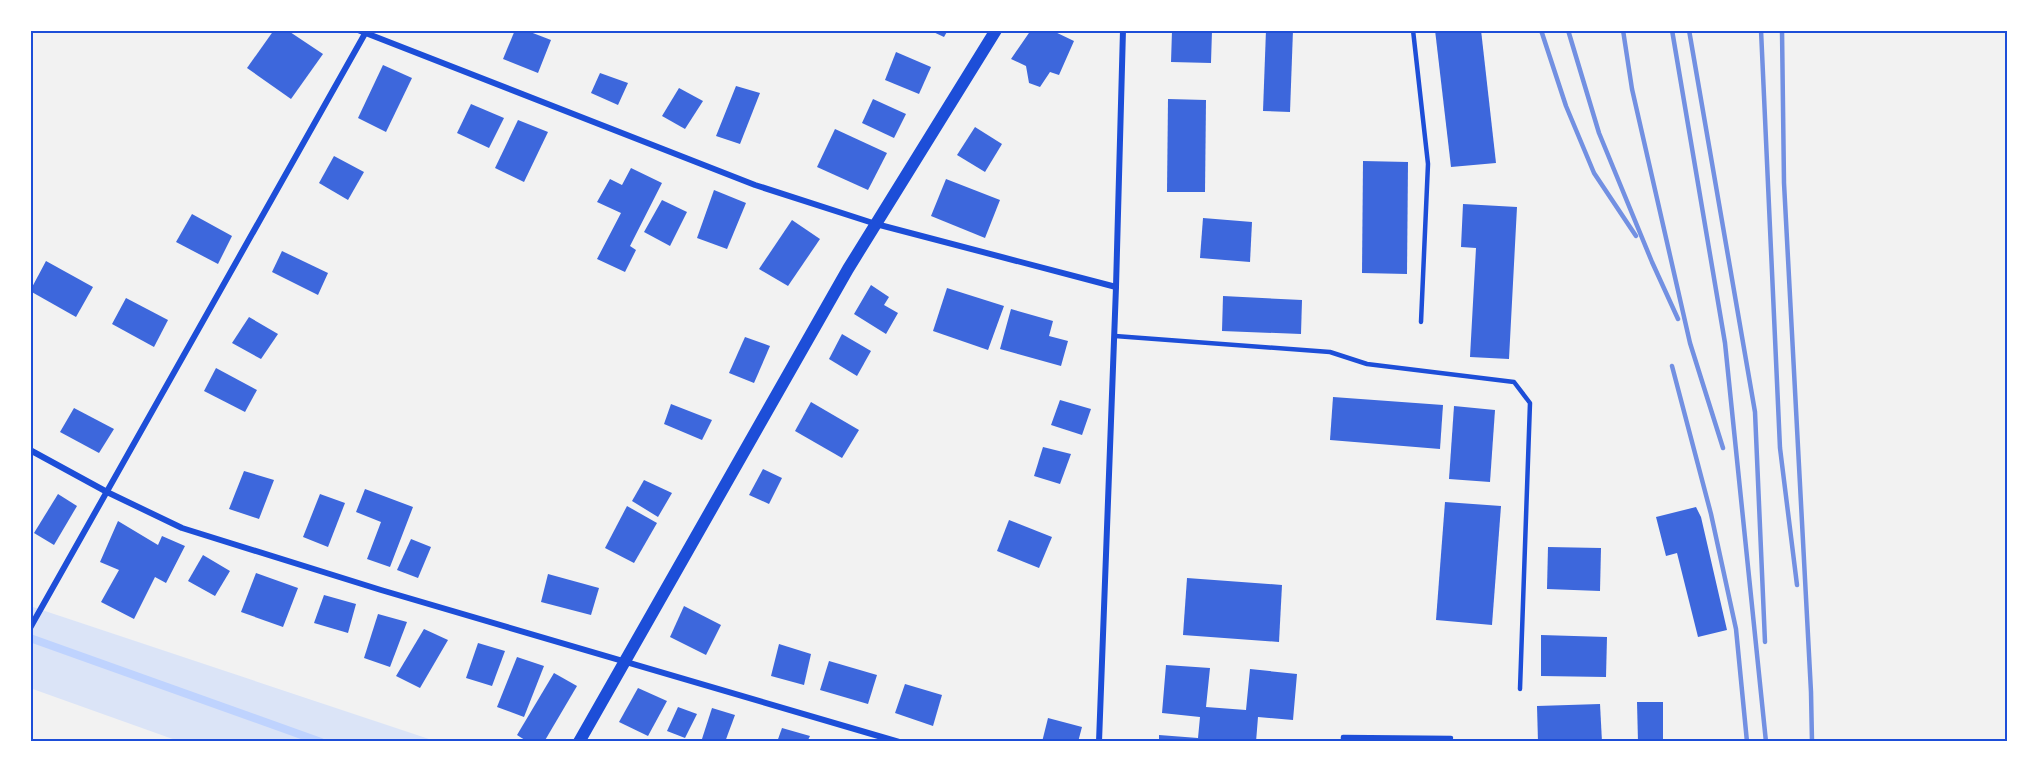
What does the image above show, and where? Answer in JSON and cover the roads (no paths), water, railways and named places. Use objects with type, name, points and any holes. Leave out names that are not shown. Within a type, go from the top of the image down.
[{"type":"main road","points":[[579,742],[848,269],[996,30]]},
{"type":"street","points":[[358,30],[755,185],[876,224],[1116,287]]},
{"type":"street","points":[[1100,742],[1115,336],[1123,30]]},
{"type":"street","points":[[32,625],[367,32]]},
{"type":"street","points":[[30,450],[107,492],[182,528],[381,590],[899,742]]},
{"type":"lane","points":[[1413,30],[1428,164],[1421,322]]},
{"type":"lane","points":[[1115,336],[1330,352],[1367,364],[1514,382],[1530,404],[1520,689]]},
{"type":"lane","points":[[1343,742],[1343,737],[1451,738]]},
{"type":"waterway","points":[[30,638],[321,742]]},
{"type":"railway","points":[[1541,30],[1566,106],[1594,173],[1636,236]]},
{"type":"railway","points":[[1568,30],[1599,133],[1678,319]]},
{"type":"railway","points":[[1623,30],[1632,89],[1690,343],[1723,448]]},
{"type":"railway","points":[[1672,30],[1725,343],[1766,742]]},
{"type":"railway","points":[[1689,30],[1755,412],[1765,642]]},
{"type":"railway","points":[[1761,30],[1780,448],[1797,585]]},
{"type":"railway","points":[[1782,30],[1784,183],[1812,742]]},
{"type":"railway","points":[[1672,366],[1711,514],[1736,629],[1747,742]]}]
